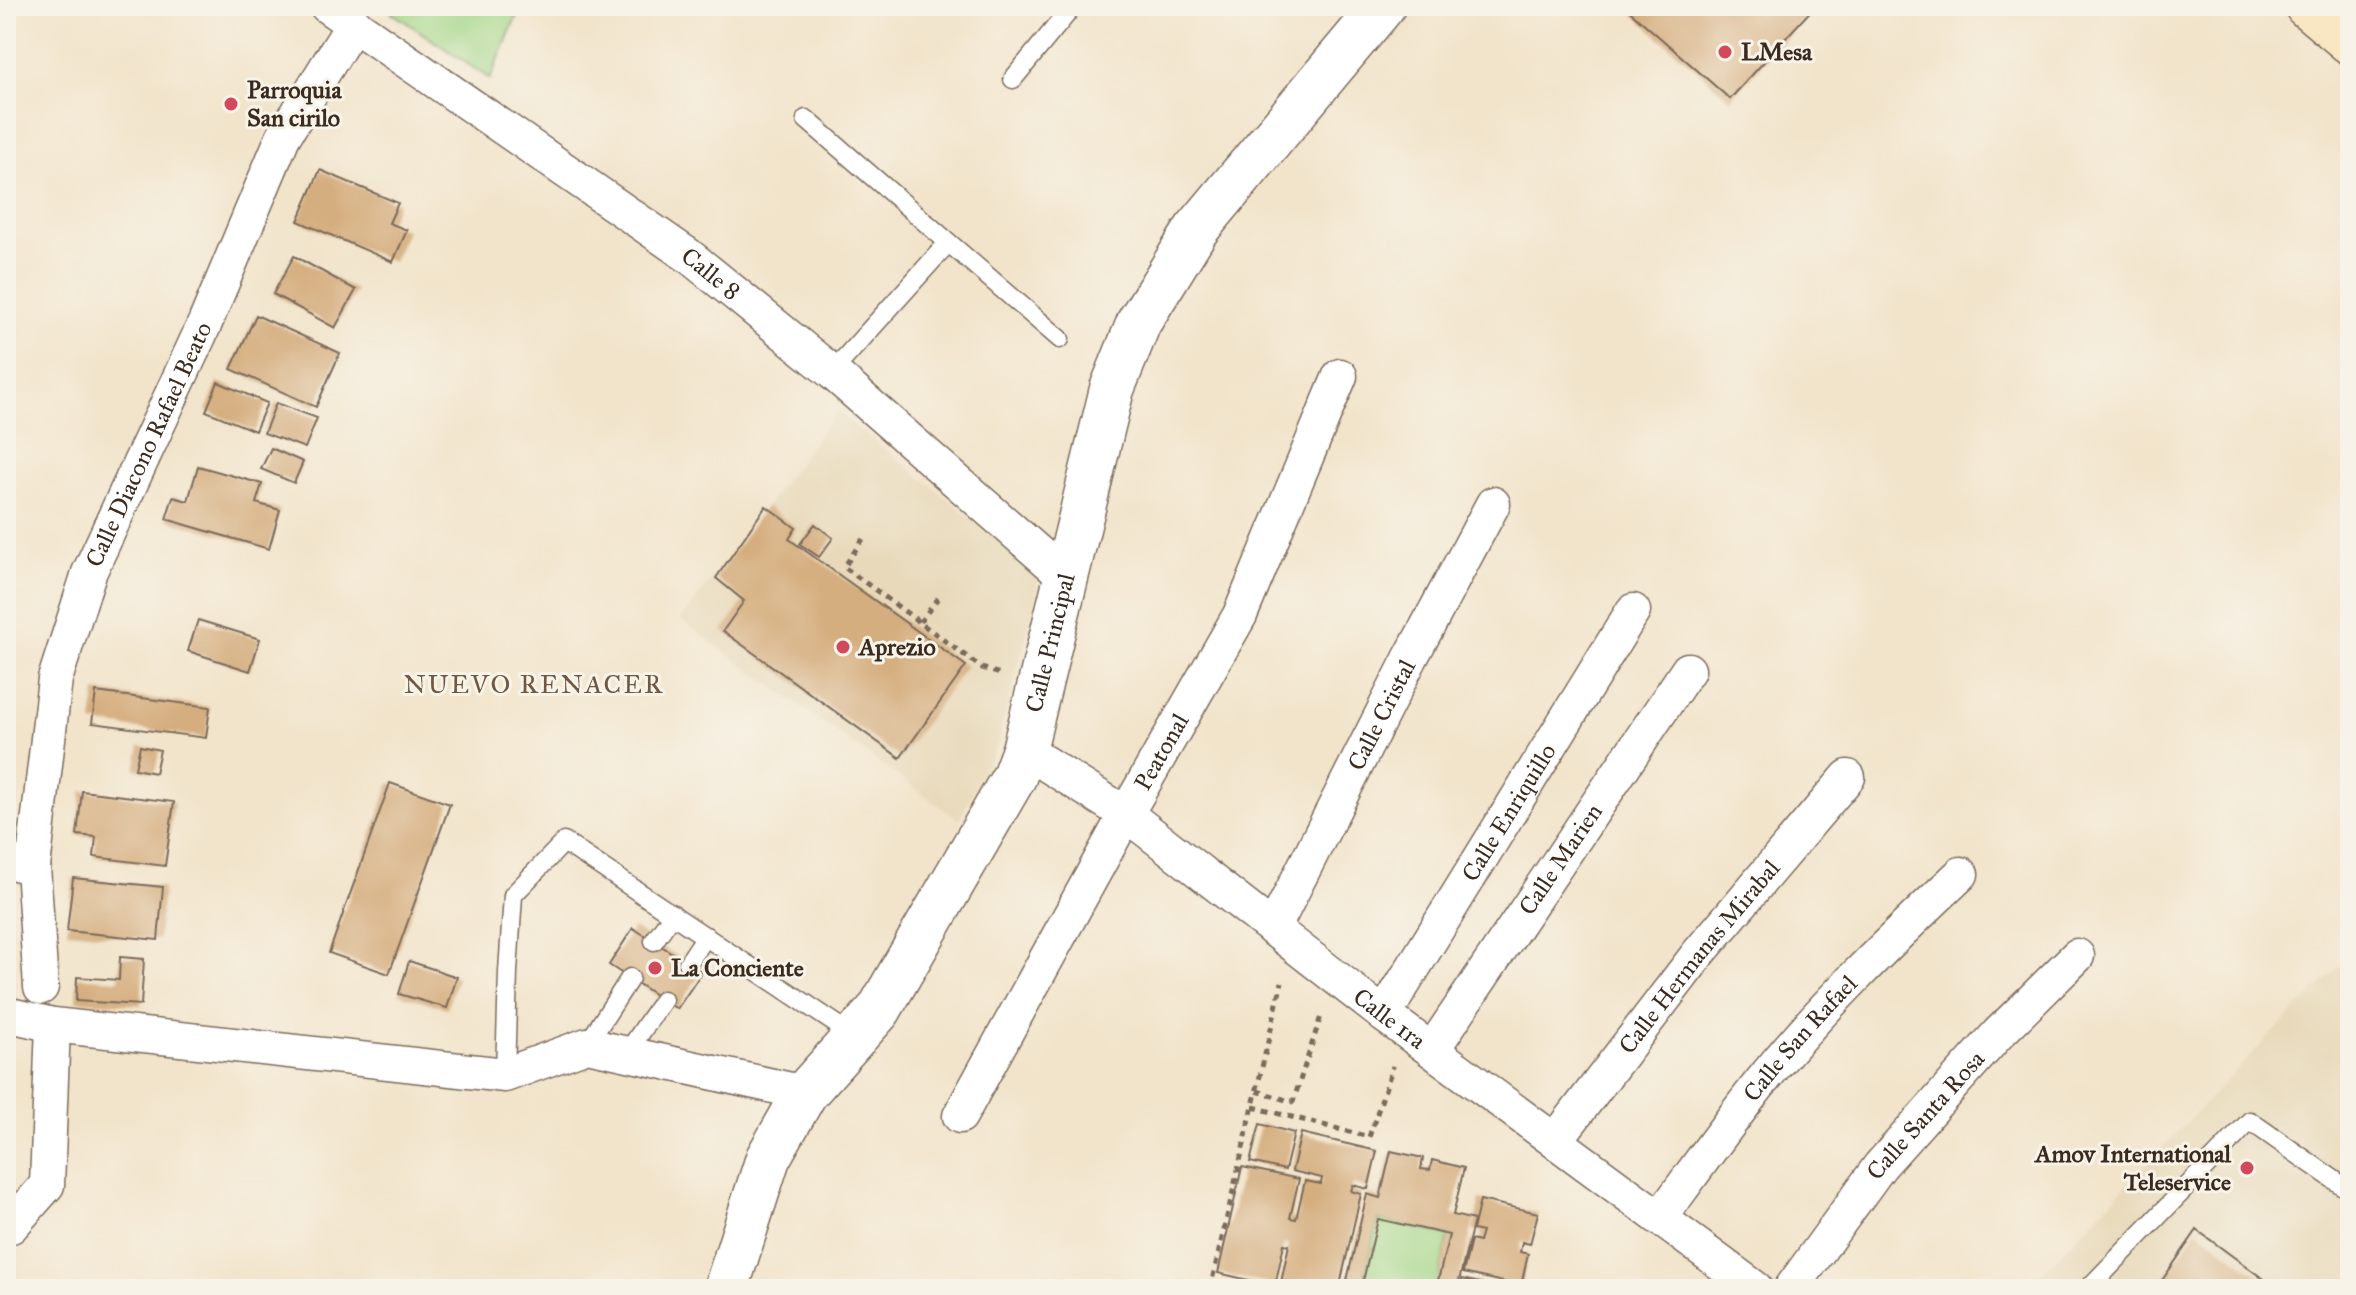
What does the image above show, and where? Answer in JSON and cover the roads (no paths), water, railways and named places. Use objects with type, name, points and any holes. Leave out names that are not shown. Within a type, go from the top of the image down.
[{"type":"main road","points":[[2307,6],[2350,42]]},
{"type":"street","name":"Calle Principal","points":[[726,1289],[768,1158],[805,1093],[879,1010],[1014,777],[1024,750],[1112,389],[1139,322],[1196,230],[1383,6]]},
{"type":"street","name":"Calle 8","points":[[340,14],[689,256],[832,372],[1066,577]]},
{"type":"street","name":"Calle Diacono Rafael Beato","points":[[41,987],[19,864],[55,679],[89,573],[205,323],[283,137],[340,14]]},
{"type":"street","name":"Peatonal","points":[[960,1116],[1126,814],[1240,615],[1340,376]]},
{"type":"street","name":"Calle Cristal","points":[[1273,929],[1411,657],[1493,504]]},
{"type":"street","name":"Calle Enriquillo","points":[[1384,1015],[1633,611]]},
{"type":"street","name":"Calle Marien","points":[[1432,1050],[1688,670]]},
{"type":"street","name":"Calle 1ra","points":[[1024,750],[1126,814],[1384,1015],[1756,1289]]},
{"type":"street","name":"Calle Hermanas Mirabal","points":[[1555,1141],[1698,954],[1848,777]]},
{"type":"street","name":"Calle San Rafael","points":[[1660,1218],[1758,1086],[1820,1014],[1876,955],[1961,874]]},
{"type":"street","name":"Calle Santa Rosa","points":[[1791,1289],[1880,1166],[1998,1034],[2077,956]]},
{"type":"street","points":[[6,1014],[53,1025],[505,1075],[587,1045],[805,1093]]},
{"type":"street","points":[[6,1227],[11,1226],[47,1185],[53,1025]]},
{"type":"lane","points":[[1013,79],[1062,10]]},
{"type":"lane","points":[[806,119],[1060,339]]},
{"type":"lane","points":[[832,372],[948,243]]},
{"type":"lane","points":[[505,1075],[513,895],[564,842],[854,1036]]},
{"type":"lane","points":[[654,941],[673,914]]},
{"type":"lane","points":[[688,963],[706,936]]},
{"type":"lane","points":[[587,1045],[630,978]]},
{"type":"lane","points":[[627,1053],[663,1000]]},
{"type":"lane","points":[[2088,1289],[2250,1121],[2350,1191]]},
{"type":"place","name":"LMesa","points":[[1725,52]]},
{"type":"place","name":"Parroquia San cirilo","points":[[231,104]]},
{"type":"place","name":"Aprezio","points":[[843,647]]},
{"type":"place","name":"La Conciente","points":[[655,968]]},
{"type":"place","name":"Amov International Teleservice","points":[[2247,1168]]},
{"type":"district","name":"NUEVO RENACER","points":[[534,684]]}]
